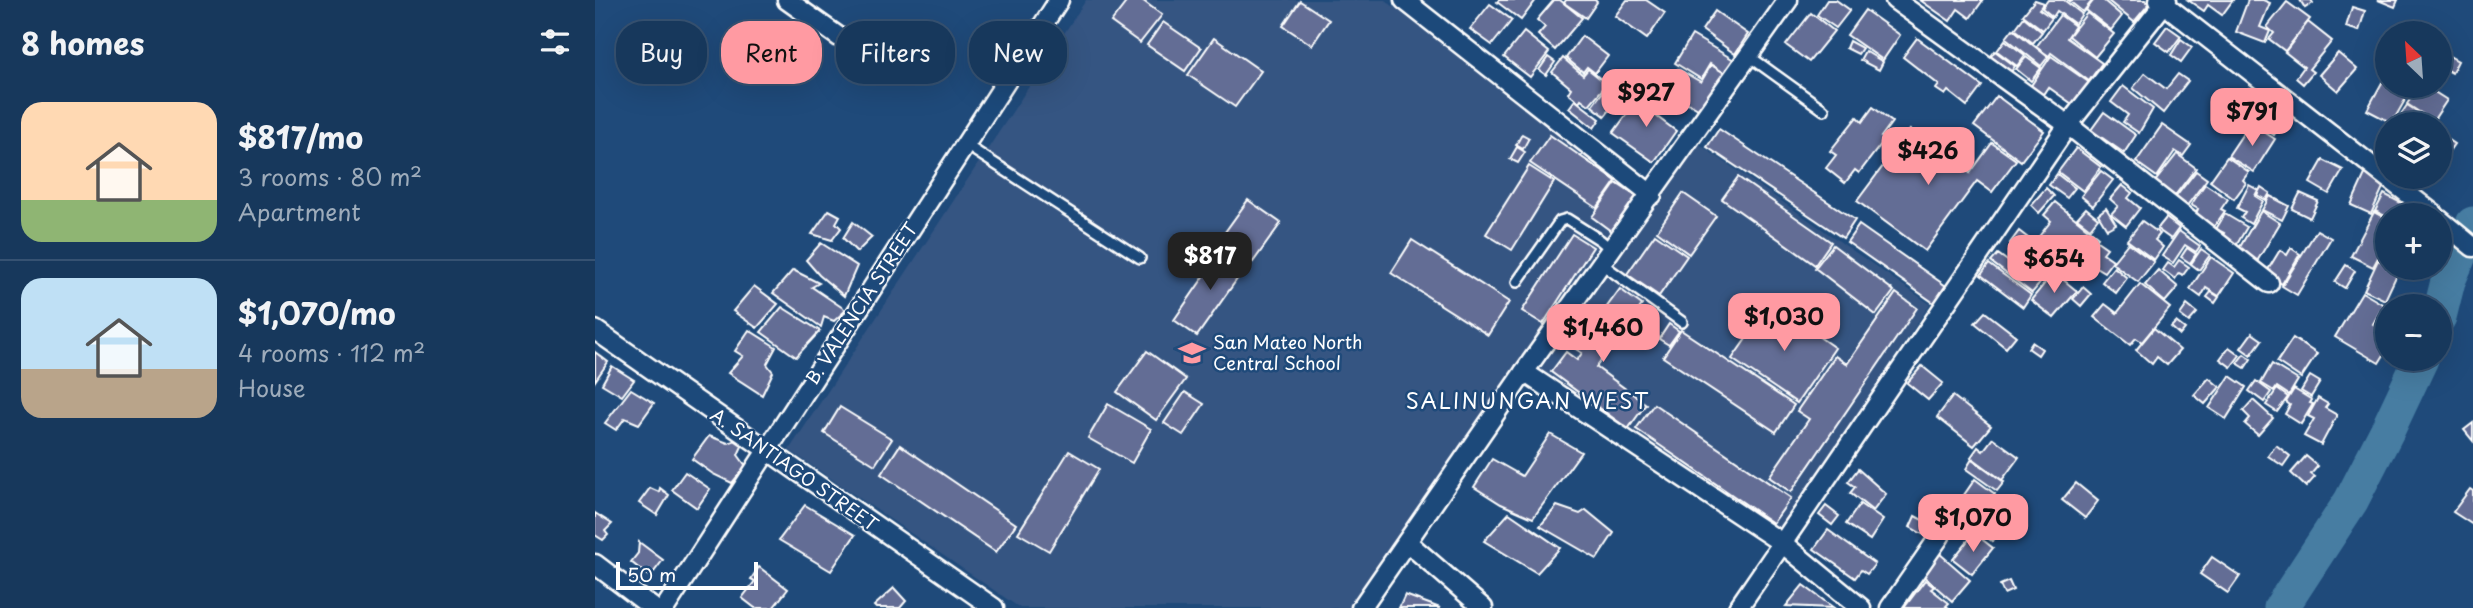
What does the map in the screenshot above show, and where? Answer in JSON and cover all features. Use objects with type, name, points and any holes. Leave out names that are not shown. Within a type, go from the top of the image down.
[{"type":"street","points":[[787,0],[836,35]]},
{"type":"street","name":"B. VALENCIA STREET","points":[[665,608],[1059,0]]},
{"type":"street","points":[[1404,0],[1652,195]]},
{"type":"street","points":[[1361,608],[1524,372],[1788,0]]},
{"type":"street","points":[[1895,0],[2068,125],[2269,283]]},
{"type":"street","points":[[1738,608],[2068,125],[2163,1],[2420,203]]},
{"type":"street","points":[[2452,230],[2473,247]]},
{"type":"street","name":"A. SANTIAGO STREET","points":[[595,330],[994,608]]},
{"type":"street","points":[[1524,372],[1782,543],[1861,608]]},
{"type":"street","points":[[1890,608],[1940,536]]},
{"type":"street","points":[[1407,542],[1483,608]]},
{"type":"street","points":[[595,564],[653,608]]},
{"type":"lane","points":[[1749,56],[1823,110]]},
{"type":"lane","points":[[966,145],[1140,258]]},
{"type":"lane","points":[[1517,282],[1560,221],[1567,219],[1600,240],[1607,257],[1682,322]]},
{"type":"shaded area","name":"San Mateo North Central School","points":[[1086,0],[1385,0],[1640,197],[1350,608],[1020,608],[789,450],[1031,84],[1067,84],[1067,29]]},
{"type":"shaded area","points":[[1696,142],[1930,304],[1778,534],[1538,373]]},
{"type":"building","points":[[1128,0],[1142,0],[1162,15],[1140,43],[1111,22]]},
{"type":"building","points":[[1536,0],[1521,20],[1497,2]]},
{"type":"building","points":[[1554,0],[1560,0],[1582,18],[1555,50],[1538,35],[1545,27],[1537,20]]},
{"type":"building","points":[[1566,0],[1597,2],[1586,18],[1564,3]]},
{"type":"building","points":[[1627,0],[1646,0],[1665,13],[1647,39],[1615,16]]},
{"type":"building","points":[[1827,0],[1836,0],[1850,10],[1836,28],[1817,15]]},
{"type":"building","points":[[1920,0],[1983,0],[1970,18],[1958,9],[1950,21]]},
{"type":"building","points":[[2035,0],[2044,3],[2039,9],[2052,18],[2043,30],[2023,15]]},
{"type":"building","points":[[2048,0],[2064,0],[2082,14],[2075,24],[2057,11],[2053,17],[2042,8]]},
{"type":"building","points":[[2068,0],[2093,0],[2083,12]]},
{"type":"building","points":[[2094,0],[2103,0],[2122,16],[2111,30],[2086,10]]},
{"type":"building","points":[[2107,0],[2145,0],[2149,4],[2134,22]]},
{"type":"building","points":[[2188,0],[2233,0],[2222,15],[2208,5],[2204,11]]},
{"type":"building","points":[[2248,0],[2270,3],[2260,27],[2270,31],[2265,43],[2236,32]]},
{"type":"building","points":[[2300,0],[2311,0],[2313,3],[2305,8]]},
{"type":"building","points":[[2378,0],[2398,0],[2395,7]]},
{"type":"building","points":[[1300,1],[1329,20],[1312,45],[1283,26]]},
{"type":"building","points":[[2287,2],[2310,19],[2285,51],[2269,39],[2274,33],[2267,27]]},
{"type":"building","points":[[1490,4],[1512,20],[1492,45],[1470,29]]},
{"type":"building","points":[[2352,7],[2365,11],[2359,31],[2346,27]]},
{"type":"building","points":[[1865,10],[1900,35],[1883,60],[1847,35]]},
{"type":"building","points":[[1715,11],[1748,34],[1735,54],[1702,30]]},
{"type":"building","points":[[1811,13],[1834,31],[1809,62],[1786,45]]},
{"type":"building","points":[[2087,13],[2114,34],[2095,57],[2069,36]]},
{"type":"building","points":[[2060,15],[2075,26],[2067,38],[2102,63],[2089,81],[2051,53],[2049,56],[2036,47]]},
{"type":"building","points":[[2024,17],[2042,32],[2033,43],[2015,29]]},
{"type":"building","points":[[1163,22],[1201,48],[1185,71],[1147,45]]},
{"type":"building","points":[[2308,22],[2332,41],[2309,69],[2313,72],[2303,84],[2296,78],[2304,67],[2285,52]]},
{"type":"building","points":[[2167,26],[2181,36],[2169,52],[2155,42]]},
{"type":"building","points":[[2013,29],[2048,57],[2041,66],[2006,38]]},
{"type":"building","points":[[1524,32],[1549,52],[1530,77],[1504,57]]},
{"type":"building","points":[[1692,35],[1734,60],[1726,74],[1710,64],[1701,79],[1675,63]]},
{"type":"building","points":[[1582,36],[1608,56],[1595,73],[1587,67],[1583,72],[1566,58]]},
{"type":"building","points":[[1214,38],[1261,71],[1235,107],[1188,75]]},
{"type":"building","points":[[1917,38],[1982,86],[1967,106],[1948,91],[1945,95],[1936,89],[1939,85],[1903,57]]},
{"type":"building","points":[[2181,39],[2192,47],[2181,62],[2171,55]]},
{"type":"building","points":[[2005,40],[2025,55],[2017,66],[1997,51]]},
{"type":"building","points":[[1849,41],[1862,48],[1858,54],[1846,48]]},
{"type":"building","points":[[1865,51],[1883,62],[1879,70],[1860,60]]},
{"type":"building","points":[[1995,51],[2015,66],[2008,76],[1988,60]]},
{"type":"building","points":[[2338,53],[2357,69],[2338,91],[2319,75]]},
{"type":"building","points":[[2051,56],[2090,83],[2075,106],[2048,87],[2042,96],[2030,87]]},
{"type":"building","points":[[1548,57],[1555,62],[1546,75],[1539,70]]},
{"type":"building","points":[[2026,57],[2041,68],[2031,81],[2016,69]]},
{"type":"building","points":[[1563,58],[1583,75],[1588,69],[1607,84],[1589,105],[1581,99],[1579,102],[1568,93],[1571,88],[1552,72]]},
{"type":"building","points":[[2452,58],[2458,61],[2452,73]]},
{"type":"building","points":[[1711,65],[1726,74],[1703,112],[1666,90],[1678,69],[1701,82]]},
{"type":"building","points":[[2145,73],[2166,89],[2178,74],[2188,81],[2163,113],[2133,88]]},
{"type":"building","points":[[2123,86],[2153,109],[2139,133],[2123,122],[2128,115],[2111,102]]},
{"type":"building","points":[[1606,88],[1619,99],[1605,116],[1592,106]]},
{"type":"building","points":[[2249,88],[2262,97],[2247,120],[2234,111]]},
{"type":"building","points":[[1655,93],[1667,101],[1656,116],[1676,131],[1654,162],[1613,133],[1635,103],[1644,109]]},
{"type":"building","points":[[2268,95],[2291,110],[2274,135],[2251,120]]},
{"type":"building","points":[[2375,95],[2375,98],[2406,98],[2398,112],[2375,112],[2375,114],[2367,110]]},
{"type":"building","points":[[1997,96],[2044,131],[2021,161],[1974,126]]},
{"type":"building","points":[[2411,98],[2447,100],[2439,112],[2419,112],[2407,104]]},
{"type":"building","points":[[1575,100],[1600,119],[1594,128],[1569,108]]},
{"type":"building","points":[[2407,105],[2418,112],[2402,112]]},
{"type":"building","points":[[1873,107],[1892,122],[1881,137],[1885,139],[1859,173],[1855,170],[1845,183],[1826,168],[1836,155],[1830,151],[1857,117],[1862,122]]},
{"type":"building","points":[[2104,112],[2136,135],[2124,153],[2091,130]]},
{"type":"building","points":[[2250,123],[2275,139],[2254,172],[2228,156]]},
{"type":"building","points":[[2162,125],[2191,145],[2183,156],[2175,151],[2157,177],[2136,162]]},
{"type":"building","points":[[1719,129],[1855,220],[1843,238],[1707,147]]},
{"type":"building","points":[[1910,130],[1970,173],[1992,143],[2016,160],[1992,192],[1977,181],[1925,251],[1857,201]]},
{"type":"building","points":[[1522,134],[1529,138],[1523,149],[1516,145]]},
{"type":"building","points":[[1550,135],[1616,181],[1597,208],[1530,163]]},
{"type":"building","points":[[1517,147],[1525,152],[1518,163],[1510,159]]},
{"type":"building","points":[[2076,148],[2101,167],[2083,191],[2058,172]]},
{"type":"building","points":[[2177,154],[2196,168],[2173,198],[2154,183]]},
{"type":"building","points":[[2227,157],[2249,172],[2243,180],[2246,183],[2234,199],[2210,181]]},
{"type":"building","points":[[2323,160],[2343,170],[2329,194],[2310,183]]},
{"type":"building","points":[[1529,166],[1554,182],[1512,250],[1486,234]]},
{"type":"building","points":[[2101,171],[2113,180],[2093,206],[2081,196]]},
{"type":"building","points":[[2196,171],[2207,179],[2186,207],[2175,198]]},
{"type":"building","points":[[2057,174],[2075,188],[2067,198],[2049,185]]},
{"type":"building","points":[[2365,174],[2375,178],[2375,189],[2382,189],[2371,214],[2351,205]]},
{"type":"building","points":[[1738,177],[1831,242],[1815,265],[1722,199]]},
{"type":"building","points":[[1616,183],[1637,197],[1611,231],[1592,217]]},
{"type":"building","points":[[2205,184],[2228,199],[2221,209],[2225,211],[2213,228],[2195,216],[2198,209],[2191,205]]},
{"type":"building","points":[[2122,185],[2132,193],[2128,198],[2140,208],[2126,226],[2111,214],[2118,206],[2110,199]]},
{"type":"building","points":[[2249,185],[2258,190],[2255,196],[2263,201],[2251,224],[2241,218],[2245,212],[2237,208]]},
{"type":"building","points":[[2261,187],[2270,193],[2266,200],[2257,195]]},
{"type":"building","points":[[2046,188],[2054,196],[2039,213],[2031,205]]},
{"type":"building","points":[[1683,193],[1716,216],[1689,254],[1657,231]]},
{"type":"building","points":[[2300,193],[2318,201],[2310,218],[2292,209]]},
{"type":"building","points":[[2384,194],[2401,203],[2379,203]]},
{"type":"building","points":[[2270,196],[2289,206],[2282,220],[2262,210]]},
{"type":"building","points":[[1248,200],[1281,223],[1253,262],[1220,239]]},
{"type":"building","points":[[2055,202],[2098,237],[2073,268],[2037,239],[2051,221],[2044,215]]},
{"type":"building","points":[[2086,208],[2098,218],[2090,228],[2077,218]]},
{"type":"building","points":[[2106,208],[2116,224],[2107,229],[2098,214]]},
{"type":"building","points":[[829,210],[840,216],[836,223],[841,228],[832,240],[812,234]]},
{"type":"building","points":[[2261,211],[2280,223],[2256,263],[2237,252]]},
{"type":"building","points":[[2374,212],[2375,263],[2373,267],[2351,256]]},
{"type":"building","points":[[2225,214],[2247,227],[2236,246],[2221,238],[2224,233],[2216,229]]},
{"type":"building","points":[[2166,218],[2179,228],[2171,239],[2157,229]]},
{"type":"building","points":[[2142,221],[2160,234],[2155,240],[2163,247],[2154,260],[2127,240]]},
{"type":"building","points":[[853,222],[872,237],[857,252],[843,238]]},
{"type":"building","points":[[1859,225],[1946,286],[1934,303],[1847,242]]},
{"type":"building","points":[[2317,230],[2331,238],[2297,295],[2282,286]]},
{"type":"building","points":[[2019,231],[2059,262],[2045,280],[2030,268],[2026,273],[2012,261],[2020,251],[2010,243]]},
{"type":"building","points":[[2179,231],[2200,246],[2196,252],[2185,245],[2173,263],[2162,256]]},
{"type":"building","points":[[1572,234],[1593,247],[1543,324],[1522,311]]},
{"type":"building","points":[[1655,234],[1687,256],[1659,296],[1627,274]]},
{"type":"building","points":[[1412,240],[1509,302],[1488,335],[1391,273]]},
{"type":"building","points":[[2097,241],[2107,248],[2103,253],[2113,260],[2104,272],[2089,263],[2093,258],[2088,254]]},
{"type":"building","points":[[821,243],[857,266],[844,296],[806,260]]},
{"type":"building","points":[[2128,243],[2154,262],[2138,282],[2112,263]]},
{"type":"building","points":[[1833,245],[1894,291],[1876,315],[1815,268]]},
{"type":"building","points":[[2187,248],[2196,254],[2190,263],[2181,257]]},
{"type":"building","points":[[2291,248],[2300,254],[2282,284],[2266,273],[2280,250],[2287,255]]},
{"type":"building","points":[[1223,249],[1247,265],[1197,336],[1174,320]]},
{"type":"building","points":[[2201,249],[2210,255],[2199,270],[2191,264]]},
{"type":"building","points":[[1998,254],[2028,276],[2031,271],[2043,280],[2032,293],[1991,262]]},
{"type":"building","points":[[2211,257],[2234,273],[2219,296],[2206,288],[2201,297],[2190,289]]},
{"type":"building","points":[[2179,260],[2189,267],[2183,275],[2179,273],[2175,279],[2163,270],[2168,263],[2174,267]]},
{"type":"building","points":[[1989,264],[2031,295],[2023,307],[1981,275]]},
{"type":"building","points":[[2346,265],[2355,271],[2345,288],[2335,282]]},
{"type":"building","points":[[2375,266],[2375,280],[2394,280],[2388,294],[2375,295],[2364,290]]},
{"type":"building","points":[[2114,267],[2127,278],[2116,293],[2102,282]]},
{"type":"building","points":[[793,270],[819,283],[812,287],[846,310],[834,321],[824,317],[821,327],[773,293]]},
{"type":"building","points":[[2158,270],[2178,287],[2165,302],[2145,285]]},
{"type":"building","points":[[2054,272],[2077,291],[2054,318],[2031,300]]},
{"type":"building","points":[[2140,284],[2170,308],[2142,342],[2136,338],[2130,345],[2094,317],[2105,304],[2117,313]]},
{"type":"building","points":[[754,286],[778,304],[757,328],[733,311]]},
{"type":"building","points":[[2083,287],[2091,294],[2081,306],[2073,299]]},
{"type":"building","points":[[1620,289],[1642,305],[1596,367],[1646,404],[1628,429],[1551,372],[1566,352],[1577,360],[1582,353],[1574,348],[1585,333],[1593,339],[1601,328],[1595,323]]},
{"type":"building","points":[[2211,292],[2219,297],[2215,303],[2207,297]]},
{"type":"building","points":[[2362,292],[2375,300],[2375,361],[2335,337]]},
{"type":"building","points":[[1896,293],[1917,308],[1791,492],[1769,477],[1809,419],[1797,411],[1835,356],[1847,364]]},
{"type":"building","points":[[1771,303],[1835,348],[1797,403],[1732,359]]},
{"type":"building","points":[[2187,305],[2197,313],[2189,322],[2180,315]]},
{"type":"building","points":[[782,307],[820,331],[796,357],[761,332]]},
{"type":"building","points":[[1985,312],[2016,336],[2006,348],[1975,323]]},
{"type":"building","points":[[2176,322],[2185,329],[2180,335],[2171,327]]},
{"type":"building","points":[[1669,324],[1679,331],[1669,345],[1659,339]]},
{"type":"building","points":[[2154,328],[2180,350],[2167,365],[2157,357],[2152,364],[2136,350]]},
{"type":"building","points":[[749,330],[776,347],[767,364],[773,372],[762,395],[728,373],[743,356],[735,351]]},
{"type":"building","points":[[1681,330],[1794,405],[1776,432],[1663,357]]},
{"type":"building","points":[[2252,333],[2262,340],[2251,355],[2241,348]]},
{"type":"building","points":[[2293,338],[2317,354],[2301,378],[2277,362]]},
{"type":"building","points":[[2032,342],[2042,349],[2038,355],[2028,348]]},
{"type":"building","points":[[2229,347],[2240,355],[2231,367],[2220,359]]},
{"type":"building","points":[[1147,351],[1186,379],[1156,420],[1117,392]]},
{"type":"building","points":[[595,352],[608,362],[595,381]]},
{"type":"building","points":[[2244,354],[2251,359],[2245,368],[2237,363]]},
{"type":"building","points":[[2272,364],[2298,380],[2289,395],[2277,387],[2274,391],[2261,383]]},
{"type":"building","points":[[612,366],[634,380],[622,396],[602,384]]},
{"type":"building","points":[[1922,366],[1943,383],[1928,400],[1907,383]]},
{"type":"building","points":[[2230,376],[2246,387],[2226,419],[2209,408]]},
{"type":"building","points":[[2310,376],[2320,382],[2311,397],[2301,391]]},
{"type":"building","points":[[2209,378],[2220,387],[2205,404],[2194,395]]},
{"type":"building","points":[[2256,381],[2271,392],[2264,402],[2249,391]]},
{"type":"building","points":[[631,389],[654,403],[639,424],[625,418],[616,430],[605,423]]},
{"type":"building","points":[[2277,389],[2288,397],[2277,412],[2266,405]]},
{"type":"building","points":[[2294,389],[2312,400],[2310,403],[2313,404],[2301,424],[2285,414],[2290,405],[2286,402]]},
{"type":"building","points":[[1185,392],[1204,404],[1183,435],[1164,423]]},
{"type":"building","points":[[1953,396],[1991,426],[1974,446],[1937,417]]},
{"type":"building","points":[[2318,398],[2328,404],[2325,408],[2337,415],[2321,445],[2304,436],[2314,419],[2308,416]]},
{"type":"building","points":[[2253,400],[2273,418],[2258,435],[2245,424],[2250,418],[2243,411]]},
{"type":"building","points":[[1108,404],[1151,429],[1132,463],[1088,438]]},
{"type":"building","points":[[1654,404],[1791,498],[1773,523],[1636,429]]},
{"type":"building","points":[[840,407],[892,439],[875,465],[824,433]]},
{"type":"building","points":[[2473,423],[2473,441],[2464,430]]},
{"type":"building","points":[[1550,434],[1581,452],[1533,518],[1501,504],[1474,487],[1492,459],[1522,476]]},
{"type":"building","points":[[709,436],[728,443],[736,440],[743,444],[738,455],[746,466],[732,483],[692,459]]},
{"type":"building","points":[[1993,438],[2019,457],[2002,480],[1971,457],[1978,447],[1983,451]]},
{"type":"building","points":[[900,445],[1016,524],[996,552],[881,474]]},
{"type":"building","points":[[2276,445],[2290,456],[2283,466],[2268,456]]},
{"type":"building","points":[[1069,451],[1099,469],[1049,551],[1018,533]]},
{"type":"building","points":[[2306,456],[2318,466],[2311,474],[2315,477],[2306,487],[2291,473]]},
{"type":"building","points":[[1972,459],[2004,482],[1997,491],[1966,469]]},
{"type":"building","points":[[1858,469],[1886,494],[1873,511],[1850,493],[1855,487],[1848,482]]},
{"type":"building","points":[[685,472],[710,489],[697,508],[672,490]]},
{"type":"building","points":[[1975,479],[1995,494],[1968,533],[1948,518]]},
{"type":"building","points":[[2076,483],[2098,501],[2085,518],[2062,500]]},
{"type":"building","points":[[650,488],[659,492],[660,488],[669,495],[657,515],[639,503]]},
{"type":"building","points":[[2470,489],[2473,491],[2473,525],[2453,512]]},
{"type":"building","points":[[1860,504],[1883,520],[1870,540],[1846,524]]},
{"type":"building","points":[[805,505],[855,535],[831,571],[779,540]]},
{"type":"building","points":[[1993,505],[2009,516],[1992,541],[1976,530]]},
{"type":"building","points":[[1557,506],[1580,514],[1586,510],[1614,533],[1597,559],[1540,526]]},
{"type":"building","points":[[1826,506],[1839,516],[1832,525],[1819,515]]},
{"type":"building","points":[[595,513],[612,524],[605,531],[608,535],[603,540],[595,535]]},
{"type":"building","points":[[1509,513],[1560,548],[1537,573],[1484,541]]},
{"type":"building","points":[[1915,516],[1932,525],[1926,536],[1910,527]]},
{"type":"building","points":[[1947,521],[1958,528],[1952,537],[1941,529]]},
{"type":"building","points":[[1828,530],[1875,564],[1867,574],[1861,570],[1855,578],[1814,549]]},
{"type":"building","points":[[1974,533],[1993,548],[1972,574],[1953,559]]},
{"type":"building","points":[[639,542],[663,560],[650,577],[631,562],[638,553]]},
{"type":"building","points":[[1939,553],[1970,580],[1952,601],[1921,574]]},
{"type":"building","points":[[2212,557],[2240,576],[2228,593],[2200,574]]},
{"type":"building","points":[[759,567],[788,589],[773,608],[755,608],[742,598],[755,581],[751,579]]},
{"type":"building","points":[[1925,580],[1934,587],[1931,589],[1949,603],[1946,606],[1949,608],[1904,608]]},
{"type":"building","points":[[2009,581],[2013,590],[2004,594],[2000,585]]},
{"type":"building","points":[[1803,585],[1834,608],[1786,606]]},
{"type":"building","points":[[894,588],[906,601],[900,608],[874,606]]},
{"type":"building","points":[[1405,595],[1440,608],[1399,608]]},
{"type":"waterway","points":[[2445,294],[2473,224]]},
{"type":"waterway","points":[[2281,608],[2351,501],[2415,371]]},
{"type":"place","name":"San Mateo North Central School","points":[[1192,353]]},
{"type":"district","name":"SALINUNGAN WEST","points":[[1528,402]]}]
